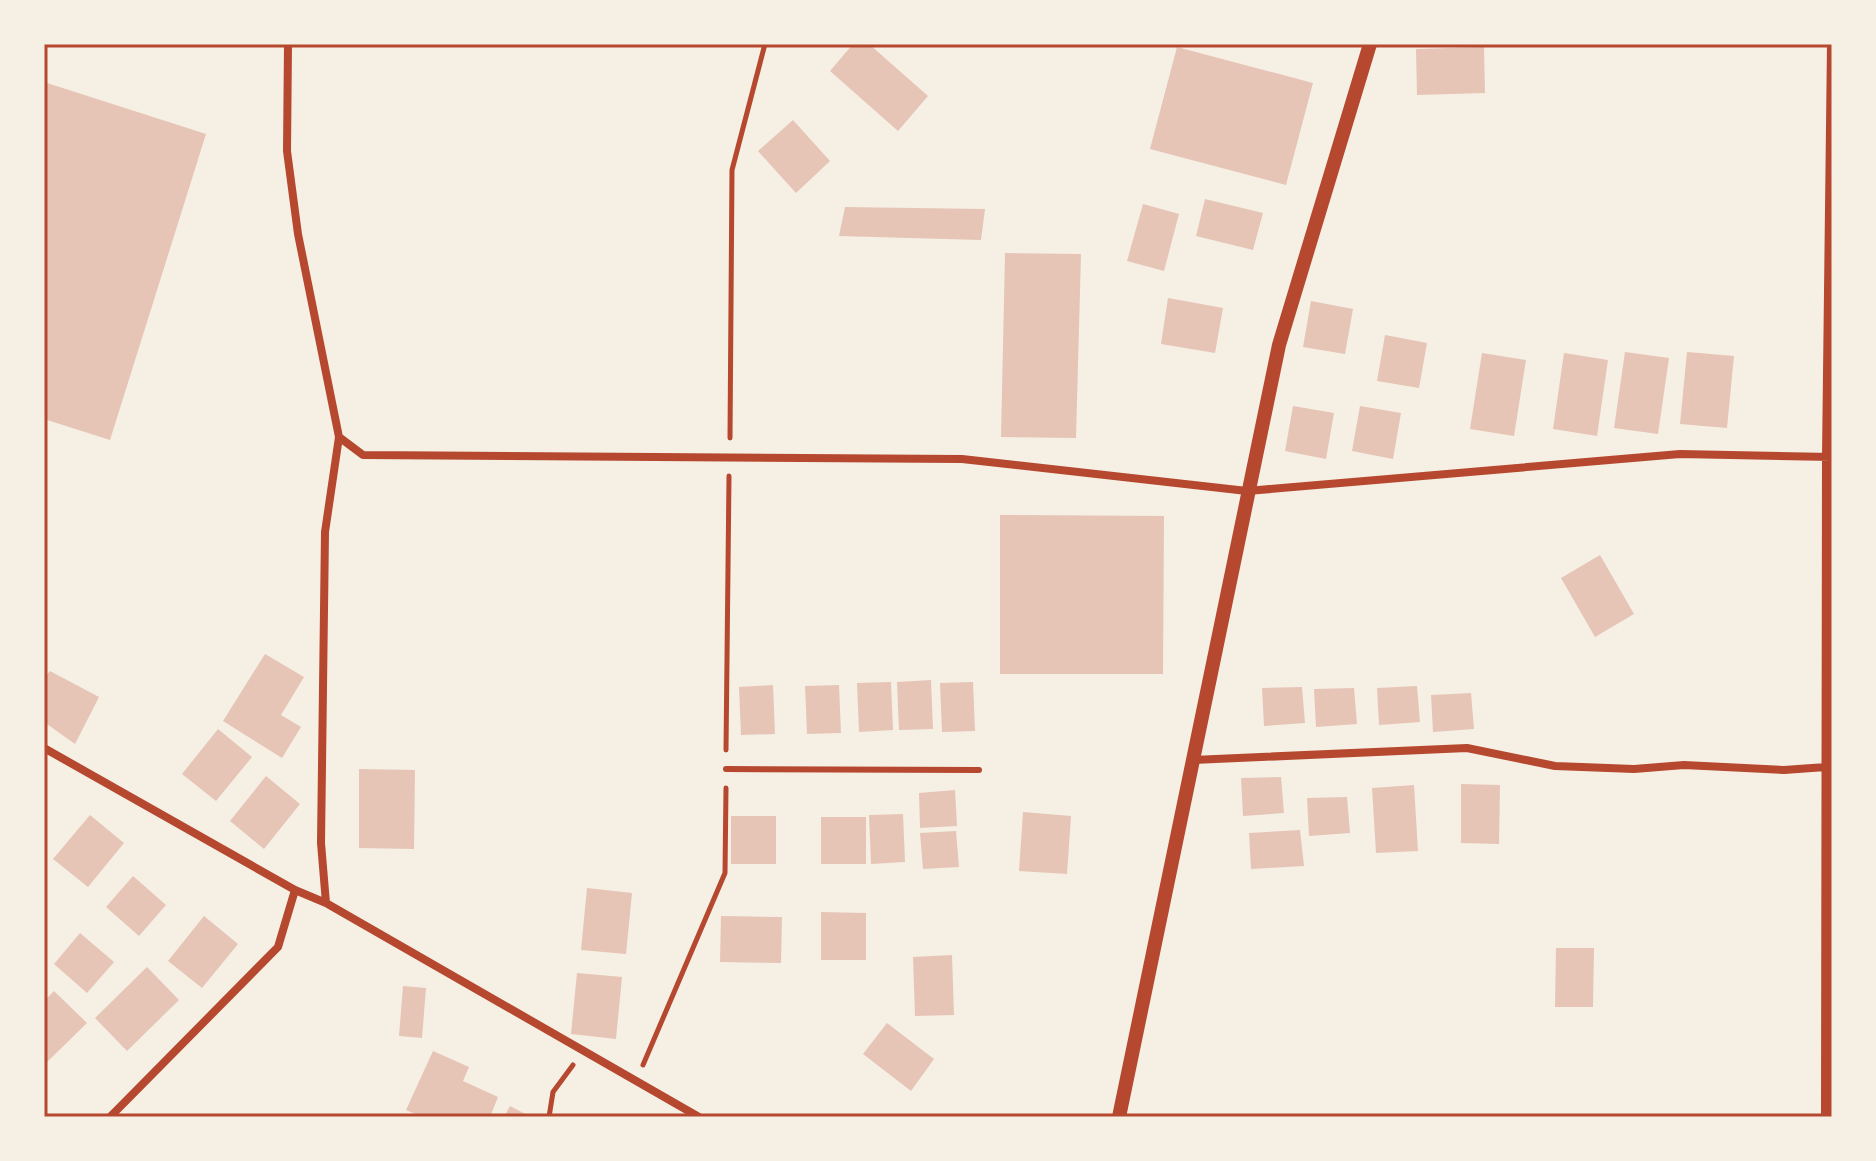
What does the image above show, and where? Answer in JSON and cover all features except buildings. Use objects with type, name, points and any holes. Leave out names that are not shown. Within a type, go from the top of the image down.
[{"type":"street","points":[[288,44],[287,151],[298,234],[339,437],[325,532],[321,843],[326,903]]},
{"type":"street","points":[[1119,1117],[1279,345],[1370,44]]},
{"type":"street","points":[[1825,1117],[1831,44]]},
{"type":"street","points":[[339,437],[363,455],[962,459],[1247,491],[1680,454],[1829,457]]},
{"type":"street","points":[[44,748],[295,890],[326,903],[699,1117]]},
{"type":"street","points":[[1192,760],[1467,748],[1555,766],[1634,769],[1684,765],[1784,770],[1826,767]]},
{"type":"street","points":[[110,1117],[278,947],[295,890]]},
{"type":"lane","points":[[726,769],[979,770]]},
{"type":"path","points":[[636,1081],[725,873],[732,170],[765,44]]},
{"type":"path","points":[[549,1117],[553,1092],[583,1051]]}]
